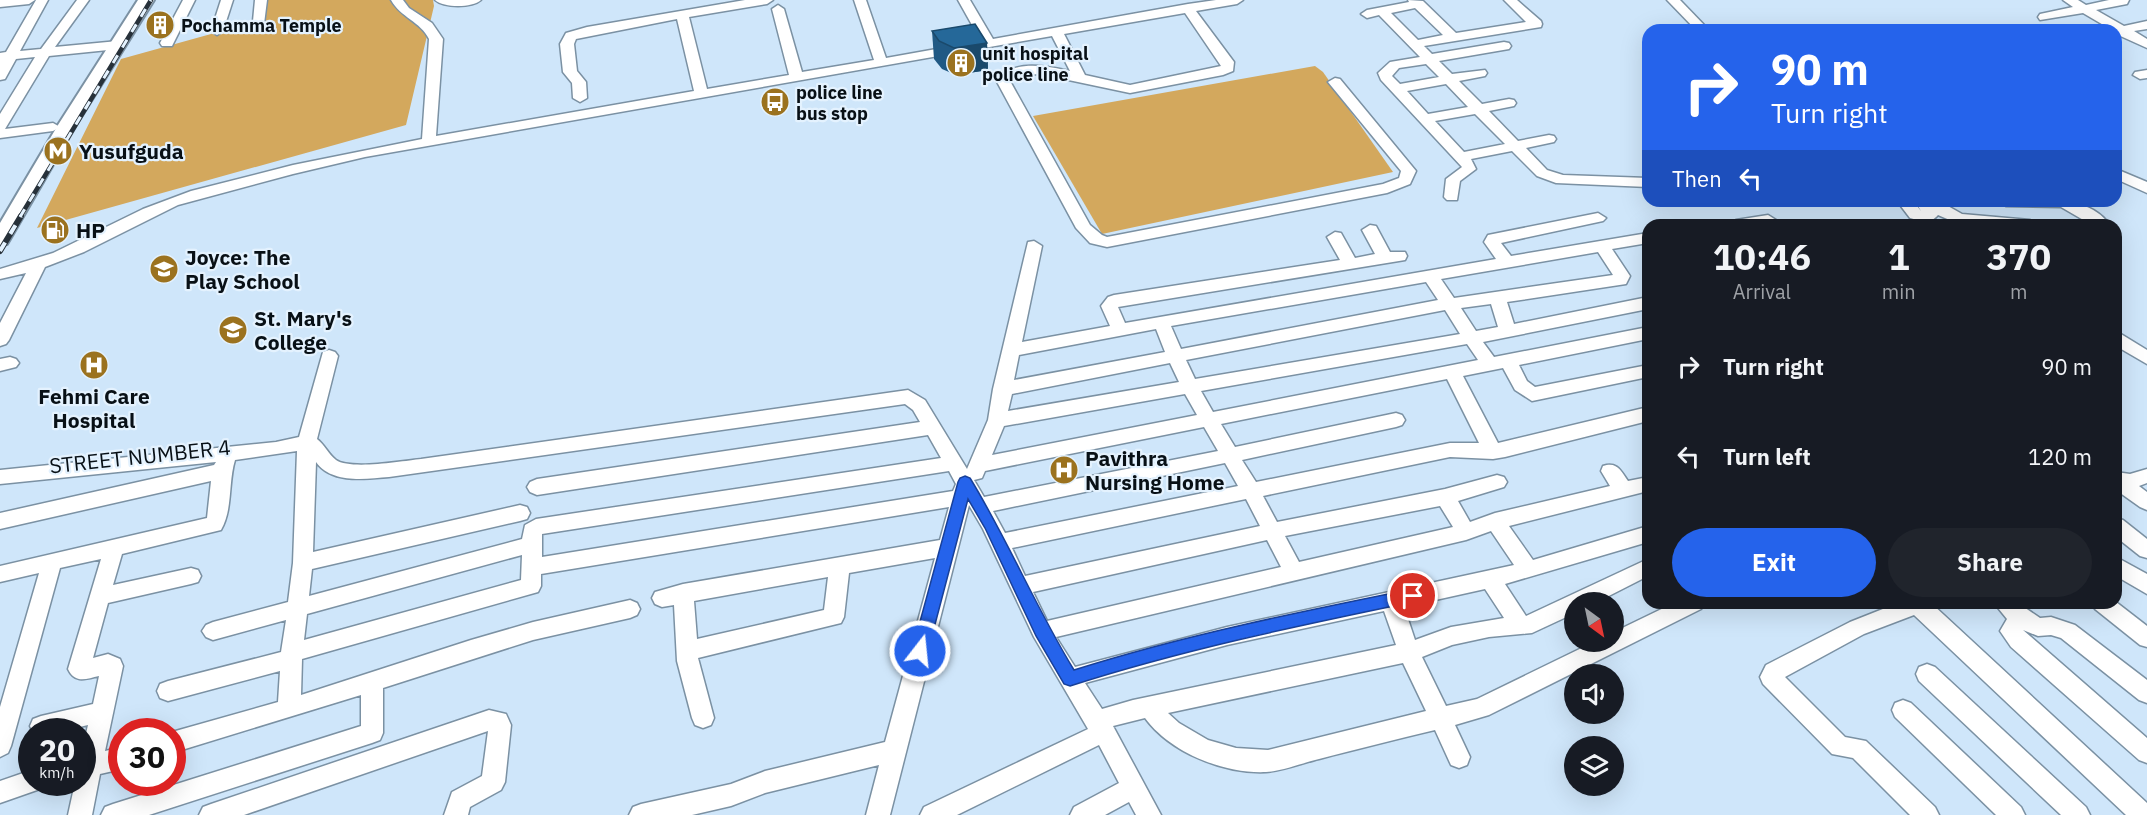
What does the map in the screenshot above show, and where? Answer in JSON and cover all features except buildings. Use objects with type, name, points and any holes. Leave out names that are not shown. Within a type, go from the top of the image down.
[{"type":"main road","points":[[0,239],[67,125],[135,0]]},
{"type":"main road","points":[[0,215],[53,127],[146,0]]},
{"type":"street","points":[[0,3],[28,0]]},
{"type":"street","points":[[0,76],[5,56],[42,0]]},
{"type":"street","points":[[0,126],[45,52],[83,0]]},
{"type":"street","points":[[167,43],[189,0]]},
{"type":"street","points":[[217,32],[227,0]]},
{"type":"street","points":[[259,21],[261,0]]},
{"type":"street","points":[[397,0],[408,13],[425,22],[433,31],[435,39],[429,140]]},
{"type":"street","points":[[441,0],[449,2],[475,0]]},
{"type":"street","points":[[580,98],[579,82],[570,72],[567,44],[569,37],[588,31],[767,0]]},
{"type":"street","points":[[860,0],[881,61]]},
{"type":"street","points":[[964,0],[988,42]]},
{"type":"street","points":[[1148,0],[1157,13]]},
{"type":"street","points":[[0,274],[38,265],[79,248],[144,214],[174,202],[243,181],[429,140],[1237,0]]},
{"type":"street","points":[[1414,44],[1536,24],[1510,0]]},
{"type":"street","points":[[1673,0],[1697,24]]},
{"type":"street","points":[[2069,0],[2108,24]]},
{"type":"street","points":[[2044,17],[2123,1]]},
{"type":"street","points":[[1367,14],[1416,2],[1453,38]]},
{"type":"street","points":[[1188,8],[1227,62],[1228,69],[1130,89],[1036,70],[1014,73],[1003,80],[1084,228],[1096,239],[1107,242],[1375,190],[1405,181],[1409,171],[1335,82]]},
{"type":"street","points":[[778,9],[796,76]]},
{"type":"street","points":[[1382,11],[1542,173],[1556,179],[1642,183]]},
{"type":"street","points":[[682,15],[701,93]]},
{"type":"street","points":[[2122,30],[2147,25]]},
{"type":"street","points":[[1056,31],[1080,78]]},
{"type":"street","points":[[2122,32],[2147,44]]},
{"type":"street","points":[[5,56],[112,45]]},
{"type":"street","points":[[1452,198],[1453,179],[1469,169],[1385,75],[1386,70],[1395,65],[1504,46]]},
{"type":"street","points":[[1398,89],[1480,73]]},
{"type":"street","points":[[1425,119],[1509,103]]},
{"type":"street","points":[[0,134],[53,127]]},
{"type":"street","points":[[1461,158],[1549,138]]},
{"type":"street","points":[[2122,176],[2147,188]]},
{"type":"street","points":[[1909,207],[1915,215],[1929,216],[1931,214],[1927,207]]},
{"type":"street","points":[[1937,207],[1959,219]]},
{"type":"street","points":[[2074,207],[2094,219]]},
{"type":"street","points":[[1508,331],[1504,279],[1492,242],[1494,239],[1598,218]]},
{"type":"street","points":[[1120,329],[1109,306],[1114,301],[1392,257],[1370,230]]},
{"type":"street","points":[[1335,237],[1350,263]]},
{"type":"street","points":[[1002,388],[1449,304],[1504,279],[1602,246],[1642,239]]},
{"type":"street","points":[[878,815],[914,671],[949,548],[978,465],[997,420],[1002,388],[1014,350],[1034,246]]},
{"type":"street","points":[[1014,350],[1120,329],[1430,275],[1504,279],[1620,280],[1622,276],[1602,246]]},
{"type":"street","points":[[0,340],[38,265]]},
{"type":"street","points":[[1430,275],[1490,365]]},
{"type":"street","points":[[997,420],[1508,331],[1642,304]]},
{"type":"street","points":[[1161,322],[1190,388],[1251,491],[1294,572]]},
{"type":"street","points":[[978,465],[1642,334]]},
{"type":"street","points":[[2122,341],[2147,358]]},
{"type":"street","points":[[289,709],[292,656],[303,563],[290,444],[328,356]]},
{"type":"street","points":[[1508,362],[1521,385],[1532,394],[1642,372]]},
{"type":"street","points":[[1453,373],[1493,452]]},
{"type":"street","points":[[290,444],[318,448],[321,457],[335,469],[354,471],[421,466],[899,396],[908,397],[919,405],[934,427],[969,494],[999,542],[1041,631],[1100,726],[1149,815]]},
{"type":"street","points":[[999,542],[1450,450],[1493,452],[1642,415]]},
{"type":"street","points":[[532,567],[969,494],[1229,456],[1396,420]]},
{"type":"street","points":[[537,487],[934,427]]},
{"type":"street","name":"STREET NUMBER 4","points":[[0,477],[225,462],[290,444]]},
{"type":"street","name":"STREET NUMBER 4","points":[[0,471],[290,444]]},
{"type":"street","points":[[0,521],[225,462],[217,519],[214,524],[0,574]]},
{"type":"street","points":[[168,691],[531,586],[532,531],[540,526],[954,463]]},
{"type":"street","points":[[1610,471],[1623,490]]},
{"type":"street","points":[[2122,480],[2130,481],[2147,476]]},
{"type":"street","points":[[1020,586],[1272,531],[1445,497],[1497,482]]},
{"type":"street","points":[[2122,483],[2147,502]]},
{"type":"street","points":[[1041,631],[1466,532],[1495,521],[1642,485]]},
{"type":"street","points":[[1445,497],[1466,532]]},
{"type":"street","points":[[303,563],[520,513]]},
{"type":"street","points":[[1495,521],[1527,570]]},
{"type":"street","points":[[2122,531],[2147,550]]},
{"type":"street","points":[[1070,678],[1122,662],[1264,626],[1527,570],[1642,536]]},
{"type":"street","points":[[213,632],[532,544]]},
{"type":"street","points":[[96,731],[111,664],[81,671],[79,669],[114,547]]},
{"type":"street","points":[[662,598],[949,548]]},
{"type":"street","points":[[0,746],[52,562]]},
{"type":"street","points":[[687,651],[834,617],[839,567]]},
{"type":"street","points":[[2122,569],[2147,585]]},
{"type":"street","points":[[932,815],[1100,726],[1150,707],[1409,652],[1451,636],[1489,628],[1532,624],[1642,570]]},
{"type":"street","points":[[101,597],[191,576]]},
{"type":"street","points":[[1490,579],[1521,626]]},
{"type":"street","points":[[683,593],[687,651],[703,718]]},
{"type":"street","points":[[1391,600],[1409,652],[1459,757]]},
{"type":"street","points":[[186,739],[289,709],[532,631],[630,609]]},
{"type":"street","points":[[1150,707],[1154,715],[1179,735],[1214,753],[1249,762],[1268,761],[1481,708],[1682,609]]},
{"type":"street","points":[[1906,609],[1857,628],[1774,672],[1771,677],[1840,747],[1858,748],[1927,815]]},
{"type":"street","points":[[1924,609],[2143,815]]},
{"type":"street","points":[[2110,609],[2147,638]]},
{"type":"street","points":[[2012,610],[2038,627],[2051,626],[2073,634],[2147,693]]},
{"type":"street","points":[[2012,610],[2011,632],[2018,640],[2147,752]]},
{"type":"street","points":[[1928,674],[2078,815]]},
{"type":"street","points":[[113,815],[372,733],[372,682]]},
{"type":"street","points":[[1904,710],[2013,815]]},
{"type":"street","points":[[75,718],[101,712]]},
{"type":"street","points":[[211,815],[237,810],[489,720],[498,721],[500,725],[493,782],[460,800],[456,815]]},
{"type":"street","points":[[641,815],[731,795],[765,782],[896,750]]},
{"type":"street","points":[[0,792],[18,786]]},
{"type":"street","points":[[1082,815],[1134,787]]},
{"type":"street","points":[[80,815],[83,796]]},
{"type":"shaded area","points":[[262,0],[433,0],[434,6],[406,125],[37,228],[121,59],[258,21]]},
{"type":"shaded area","points":[[1315,66],[1323,72],[1393,172],[1102,234],[1033,116]]},
{"type":"railway","points":[[20,217],[151,0]]},
{"type":"railway","points":[[0,251],[21,216]]},
{"type":"place","name":"Pochamma Temple","points":[[160,25]]},
{"type":"place","name":"unit hospital police line","points":[[961,63]]},
{"type":"place","name":"police line bus stop","points":[[775,102]]},
{"type":"place","name":"Yusufguda","points":[[58,151]]},
{"type":"place","name":"HP","points":[[55,230]]},
{"type":"place","name":"Joyce: The Play School","points":[[164,269]]},
{"type":"place","name":"St. Mary's College","points":[[233,330]]},
{"type":"place","name":"Fehmi Care Hospital","points":[[94,365]]},
{"type":"place","name":"Pavithra Nursing Home","points":[[1064,470]]},
{"type":"route","points":[[920,651],[965,482],[991,525],[1041,631],[1070,678],[1122,662],[1264,626],[1413,596]]}]
